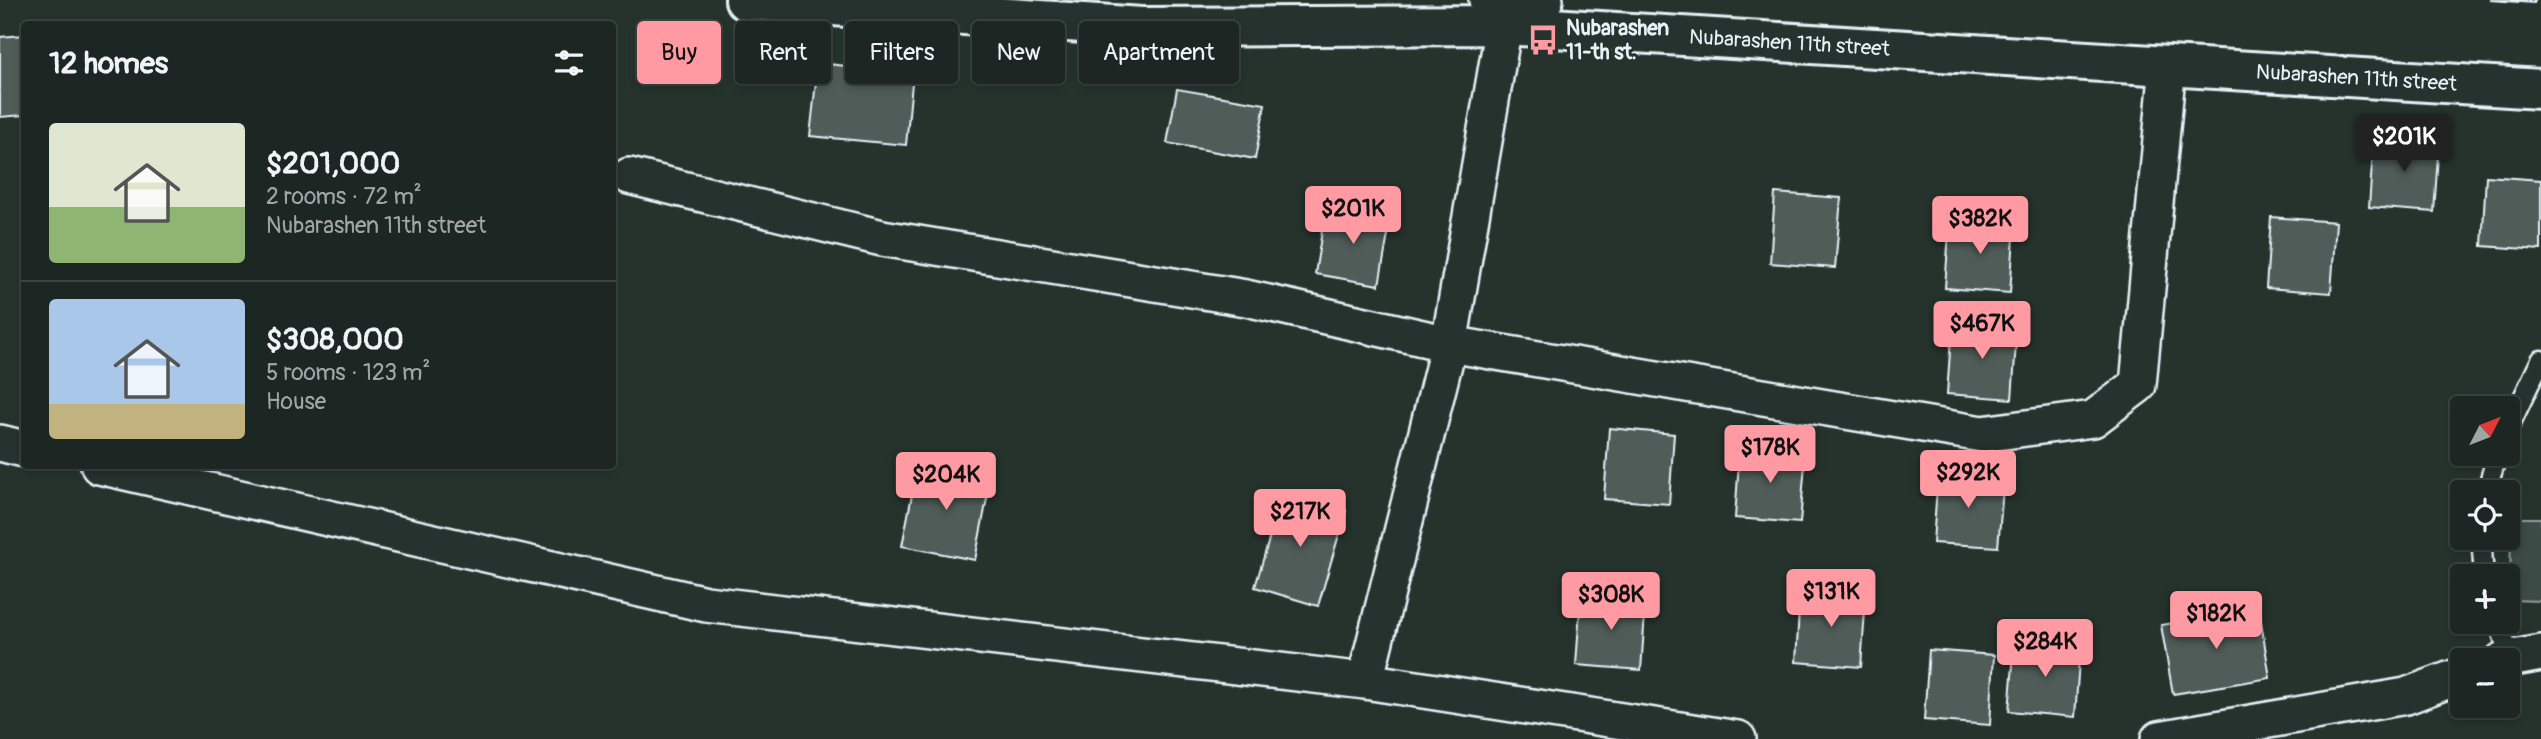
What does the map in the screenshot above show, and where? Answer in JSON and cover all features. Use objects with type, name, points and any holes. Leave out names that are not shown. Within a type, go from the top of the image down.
[{"type":"street","name":"Nubarashen 11th street","points":[[745,0],[1142,27],[1495,13],[2168,65],[2541,89]]},
{"type":"street","points":[[1365,681],[1449,344],[1495,13],[1545,0]]},
{"type":"street","points":[[629,176],[882,238],[1246,298],[1449,344],[1982,434],[2093,419],[2138,385],[2168,65]]},
{"type":"street","points":[[0,443],[21,448]]},
{"type":"street","points":[[112,469],[706,604],[1365,681],[1738,739]]},
{"type":"street","points":[[2159,739],[2406,695],[2450,679]]},
{"type":"lane","points":[[2520,404],[2541,360]]},
{"type":"shaded area","points":[[2520,518],[2541,518],[2541,601],[2520,600],[2520,564],[2510,564],[2511,550],[2520,550]]},
{"type":"building","points":[[2490,0],[2535,0],[2534,3]]},
{"type":"building","points":[[21,35],[21,115],[0,117],[0,37]]},
{"type":"building","points":[[831,64],[845,66],[845,84],[912,84],[906,145],[810,136],[816,84],[831,84]]},
{"type":"building","points":[[1177,89],[1265,104],[1255,159],[1167,143]]},
{"type":"building","points":[[2374,136],[2439,141],[2434,212],[2369,207]]},
{"type":"building","points":[[2486,176],[2541,180],[2541,250],[2482,246]]},
{"type":"building","points":[[1775,193],[1841,198],[1835,268],[1770,263]]},
{"type":"building","points":[[1326,206],[1391,218],[1379,285],[1315,274]]},
{"type":"building","points":[[2271,217],[2336,222],[2331,293],[2266,288]]},
{"type":"building","points":[[1950,218],[2015,223],[2010,293],[1945,288]]},
{"type":"building","points":[[1952,324],[2017,329],[2012,399],[1947,394]]},
{"type":"building","points":[[1609,428],[1674,434],[1669,504],[1604,499]]},
{"type":"building","points":[[1740,447],[1806,452],[1800,523],[1735,518]]},
{"type":"building","points":[[918,464],[991,478],[975,560],[902,546]]},
{"type":"building","points":[[1938,472],[2004,477],[1998,547],[1933,543]]},
{"type":"building","points":[[1283,492],[1346,511],[1318,606],[1255,587]]},
{"type":"building","points":[[1800,592],[1866,597],[1861,667],[1796,662]]},
{"type":"building","points":[[1581,594],[1646,599],[1641,670],[1576,665]]},
{"type":"building","points":[[2259,609],[2270,678],[2173,694],[2161,625]]},
{"type":"building","points":[[2015,641],[2080,646],[2075,717],[2009,711]]},
{"type":"building","points":[[1929,650],[1994,655],[1990,725],[1924,720]]},
{"type":"place","name":"Nubarashen 11-th st.","points":[[1543,40]]}]
